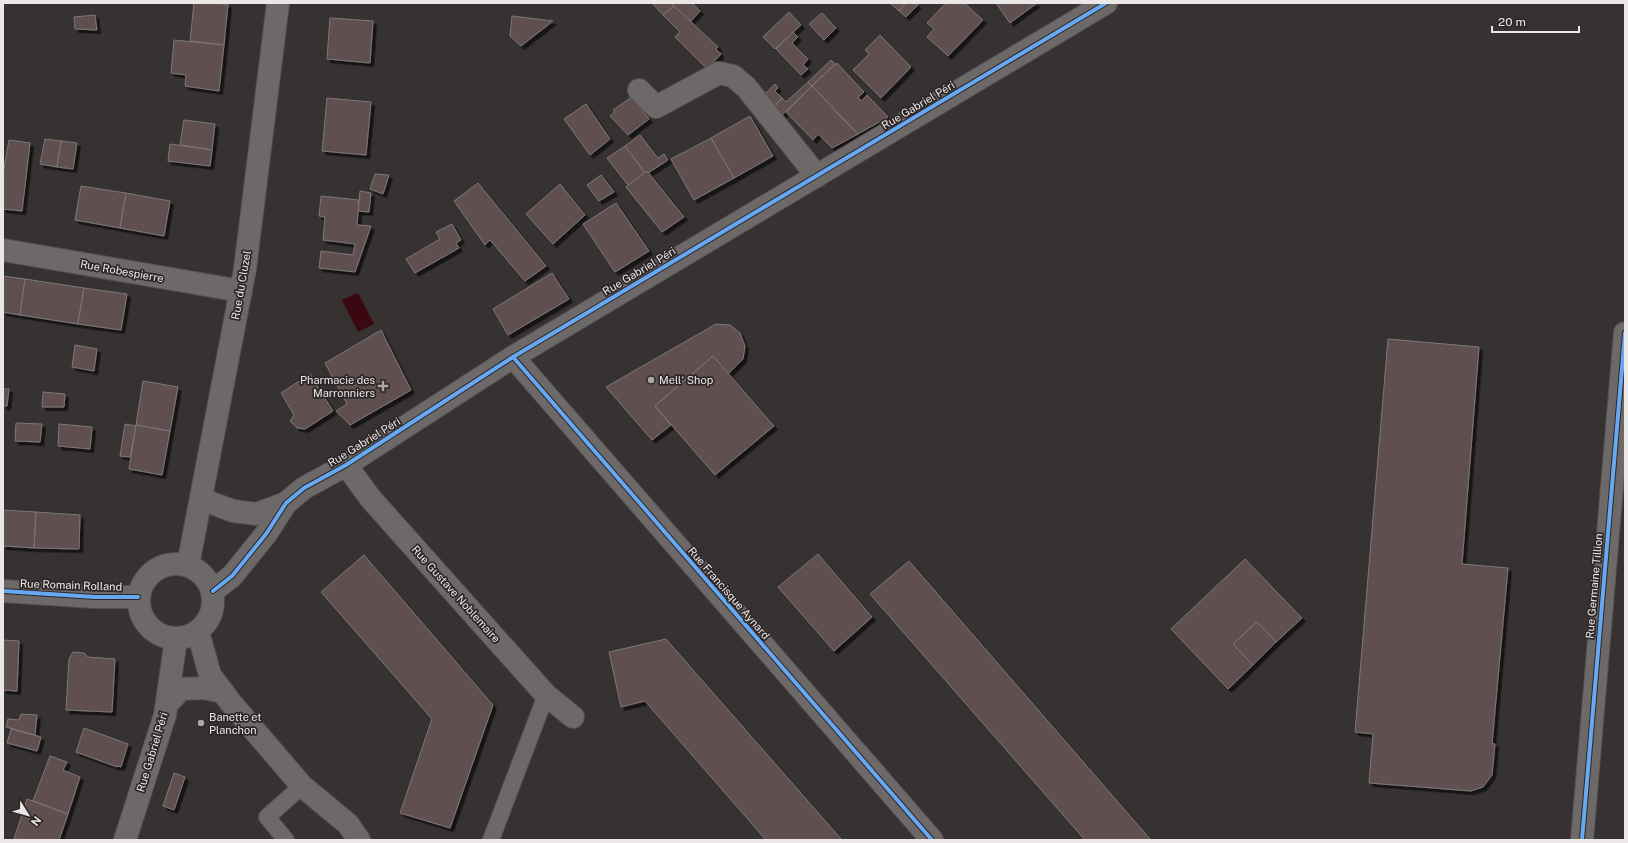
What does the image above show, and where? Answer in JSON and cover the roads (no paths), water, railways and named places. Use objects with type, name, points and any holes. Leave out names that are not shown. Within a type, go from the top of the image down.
[{"type":"street","name":"Rue du Cluzel","points":[[188,565],[241,291],[278,3]]},
{"type":"street","name":"Rue Gabriel Péri","points":[[213,591],[232,576],[266,534],[286,503],[304,488],[346,465],[513,357],[1106,3]]},
{"type":"street","points":[[639,90],[656,108],[719,73],[733,76],[746,87],[817,176]]},
{"type":"street","name":"Rue Robespierre","points":[[3,250],[241,291]]},
{"type":"street","name":"Rue Germaine Tillion","points":[[1582,840],[1622,394],[1625,333]]},
{"type":"street","name":"Rue Francisque Aynard","points":[[513,357],[932,840]]},
{"type":"street","name":"Rue Gustave Noblemaire","points":[[346,465],[371,499],[546,695],[573,717]]},
{"type":"street","name":"Rue Gabriel Péri","points":[[201,499],[233,511],[257,514],[286,503]]},
{"type":"street","points":[[167,564],[188,565],[201,572],[213,591],[213,611],[198,632],[176,639],[156,634],[142,618],[138,597],[147,576],[167,564]]},
{"type":"street","name":"Rue Romain Rolland","points":[[3,591],[95,597],[138,597]]},
{"type":"street","points":[[198,632],[210,675],[223,692],[302,786],[348,824],[359,840]]},
{"type":"street","name":"Rue Gabriel Péri","points":[[125,840],[165,715],[176,639]]},
{"type":"street","points":[[167,704],[181,689],[203,688],[223,692]]},
{"type":"lane","points":[[491,840],[546,695]]},
{"type":"lane","points":[[286,840],[267,817],[302,786]]},
{"type":"place","name":"Mell‘ Shop","points":[[651,380]]},
{"type":"place","name":"Pharmacie des Marronniers","points":[[383,386]]},
{"type":"place","name":"Banette et Planchon","points":[[201,723]]}]
